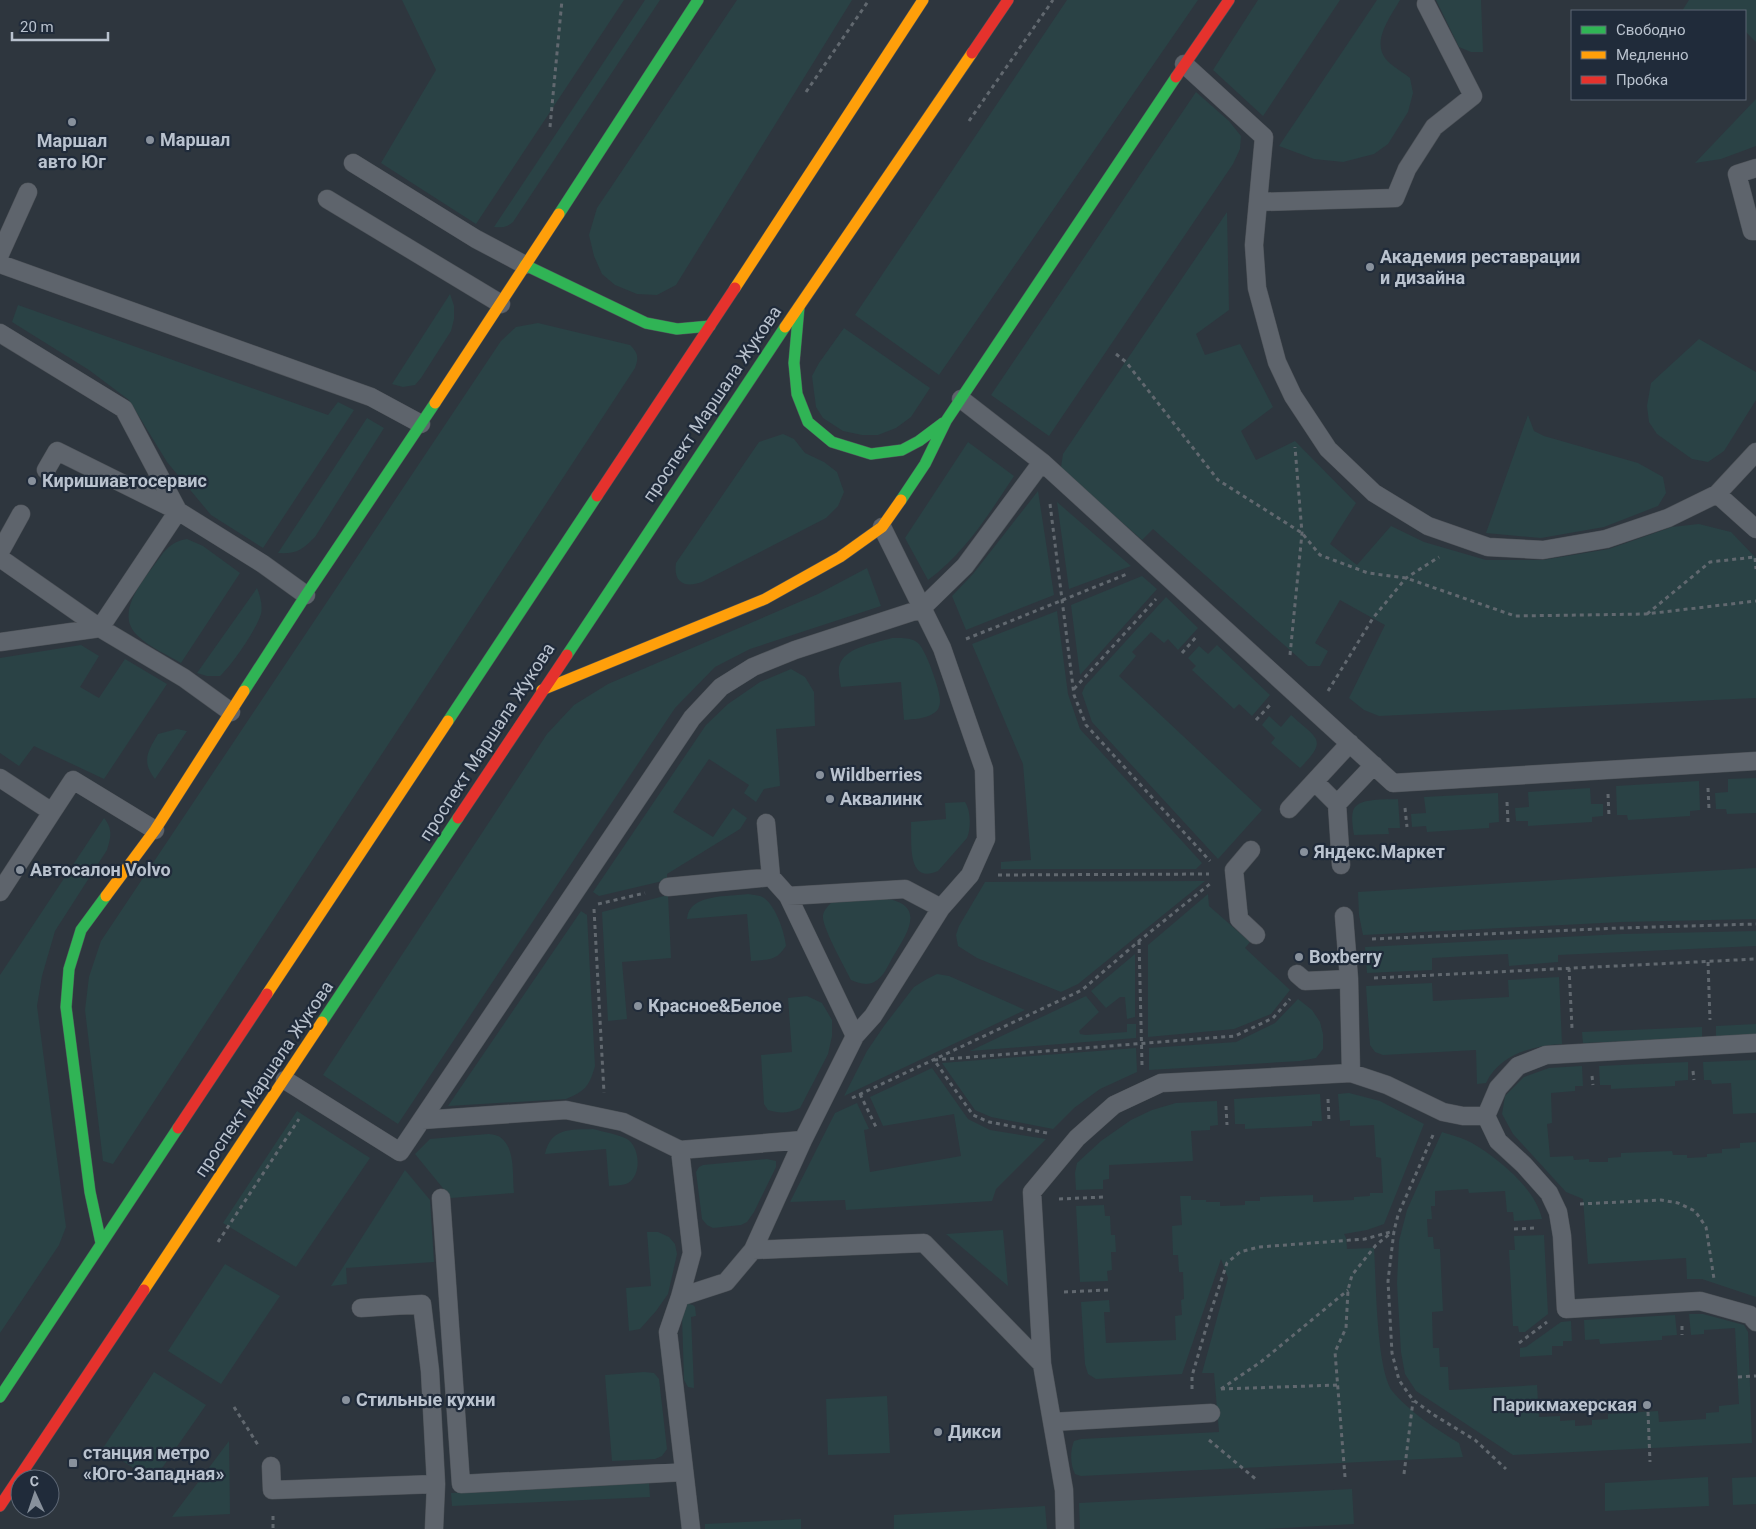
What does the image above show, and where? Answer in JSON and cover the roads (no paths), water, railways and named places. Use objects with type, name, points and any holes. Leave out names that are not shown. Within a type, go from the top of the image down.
[{"type":"main road","points":[[102,1243],[90,1192],[66,1007],[69,969],[81,930],[154,830],[306,595],[501,304],[698,0]]},
{"type":"main road","points":[[0,1397],[710,326],[923,0]]},
{"type":"main road","name":"проспект Маршала Жукова","points":[[0,1506],[799,306],[902,158],[1008,0]]},
{"type":"main road","points":[[542,690],[765,599],[840,557],[882,527],[925,464],[946,421],[1184,64],[1229,0]]},
{"type":"main road","points":[[525,265],[646,323],[677,328],[710,326]]},
{"type":"main road","points":[[799,306],[794,363],[798,394],[808,422],[832,442],[871,454],[902,450],[919,441],[946,421]]},
{"type":"lane","points":[[1258,202],[1395,198],[1407,170],[1434,128],[1481,96],[1426,4]]},
{"type":"lane","points":[[1184,64],[1264,137],[1254,245],[1257,288],[1277,362],[1293,396],[1328,449],[1374,494],[1428,526],[1488,547],[1543,550],[1596,540],[1668,518],[1717,494],[1756,452]]},
{"type":"lane","points":[[353,163],[476,239],[525,265]]},
{"type":"lane","points":[[1756,168],[1738,174],[1752,231],[1756,231]]},
{"type":"lane","points":[[0,254],[28,192]]},
{"type":"lane","points":[[327,199],[501,304]]},
{"type":"lane","points":[[0,264],[371,397],[421,424]]},
{"type":"lane","points":[[0,333],[124,409],[178,511]]},
{"type":"lane","points":[[961,399],[1042,462],[1392,783],[1756,762]]},
{"type":"lane","points":[[46,470],[57,451],[178,511],[263,564],[306,595]]},
{"type":"lane","points":[[285,1080],[400,1152],[692,718],[721,688],[753,667],[795,650],[921,609],[965,566],[1042,462]]},
{"type":"lane","points":[[1717,494],[1756,529]]},
{"type":"lane","points":[[0,642],[100,628],[178,511]]},
{"type":"lane","points":[[0,552],[21,514]]},
{"type":"lane","points":[[680,1297],[726,1282],[753,1250],[803,1140],[855,1036],[872,1016],[941,908],[970,875],[986,839],[984,769],[942,648],[882,527]]},
{"type":"lane","points":[[0,558],[100,628],[184,678],[231,712]]},
{"type":"lane","points":[[1289,810],[1350,743]]},
{"type":"lane","points":[[1338,804],[1374,766]]},
{"type":"lane","points":[[0,778],[52,812]]},
{"type":"lane","points":[[0,892],[73,780],[154,830]]},
{"type":"lane","points":[[1315,782],[1338,804],[1342,865]]},
{"type":"lane","points":[[766,823],[771,877],[788,896],[855,1036]]},
{"type":"lane","points":[[1252,850],[1234,870],[1240,919],[1256,935]]},
{"type":"lane","points":[[668,888],[771,877]]},
{"type":"lane","points":[[788,896],[905,890],[941,908]]},
{"type":"lane","points":[[1344,916],[1349,980],[1351,1074]]},
{"type":"lane","points":[[1301,978],[1349,980]]},
{"type":"lane","points":[[1756,1043],[1546,1055],[1518,1066],[1498,1088],[1486,1116],[1498,1141],[1524,1165],[1549,1193],[1558,1212],[1562,1236],[1566,1309],[1700,1301],[1750,1315],[1756,1322]]},
{"type":"lane","points":[[1065,1529],[1064,1490],[1042,1364],[1032,1192],[1077,1138],[1114,1105],[1161,1083],[1351,1074],[1387,1086],[1443,1112],[1463,1116],[1486,1116]]},
{"type":"lane","points":[[422,1120],[566,1110],[623,1122],[680,1150],[803,1140]]},
{"type":"lane","points":[[680,1150],[692,1253],[668,1332],[691,1529]]},
{"type":"lane","points":[[441,1198],[461,1484],[684,1472]]},
{"type":"lane","points":[[753,1250],[924,1243],[1042,1364]]},
{"type":"lane","points":[[361,1308],[422,1304],[430,1371],[436,1484],[434,1529]]},
{"type":"lane","points":[[1052,1422],[1211,1413]]},
{"type":"lane","points":[[272,1466],[272,1490],[436,1484]]},
{"type":"place","name":"Маршал авто Юг","points":[[72,122]]},
{"type":"place","name":"Маршал","points":[[150,140]]},
{"type":"place","name":"Академия реставрации и дизайна","points":[[1370,267]]},
{"type":"place","name":"Киришиавтосервис","points":[[32,481]]},
{"type":"place","name":"Wildberries","points":[[820,775]]},
{"type":"place","name":"Аквалинк","points":[[830,799]]},
{"type":"place","name":"Яндекс.Маркет","points":[[1304,852]]},
{"type":"place","name":"Автосалон Volvo","points":[[20,870]]},
{"type":"place","name":"Boxberry","points":[[1299,957]]},
{"type":"place","name":"Красное&Белое","points":[[638,1006]]},
{"type":"place","name":"Стильные кухни","points":[[346,1400]]},
{"type":"place","name":"Парикмахерская","points":[[1647,1405]]},
{"type":"place","name":"Дикси","points":[[938,1432]]},
{"type":"place","name":"станция метро «Юго-Западная»","points":[[73,1463]]}]
